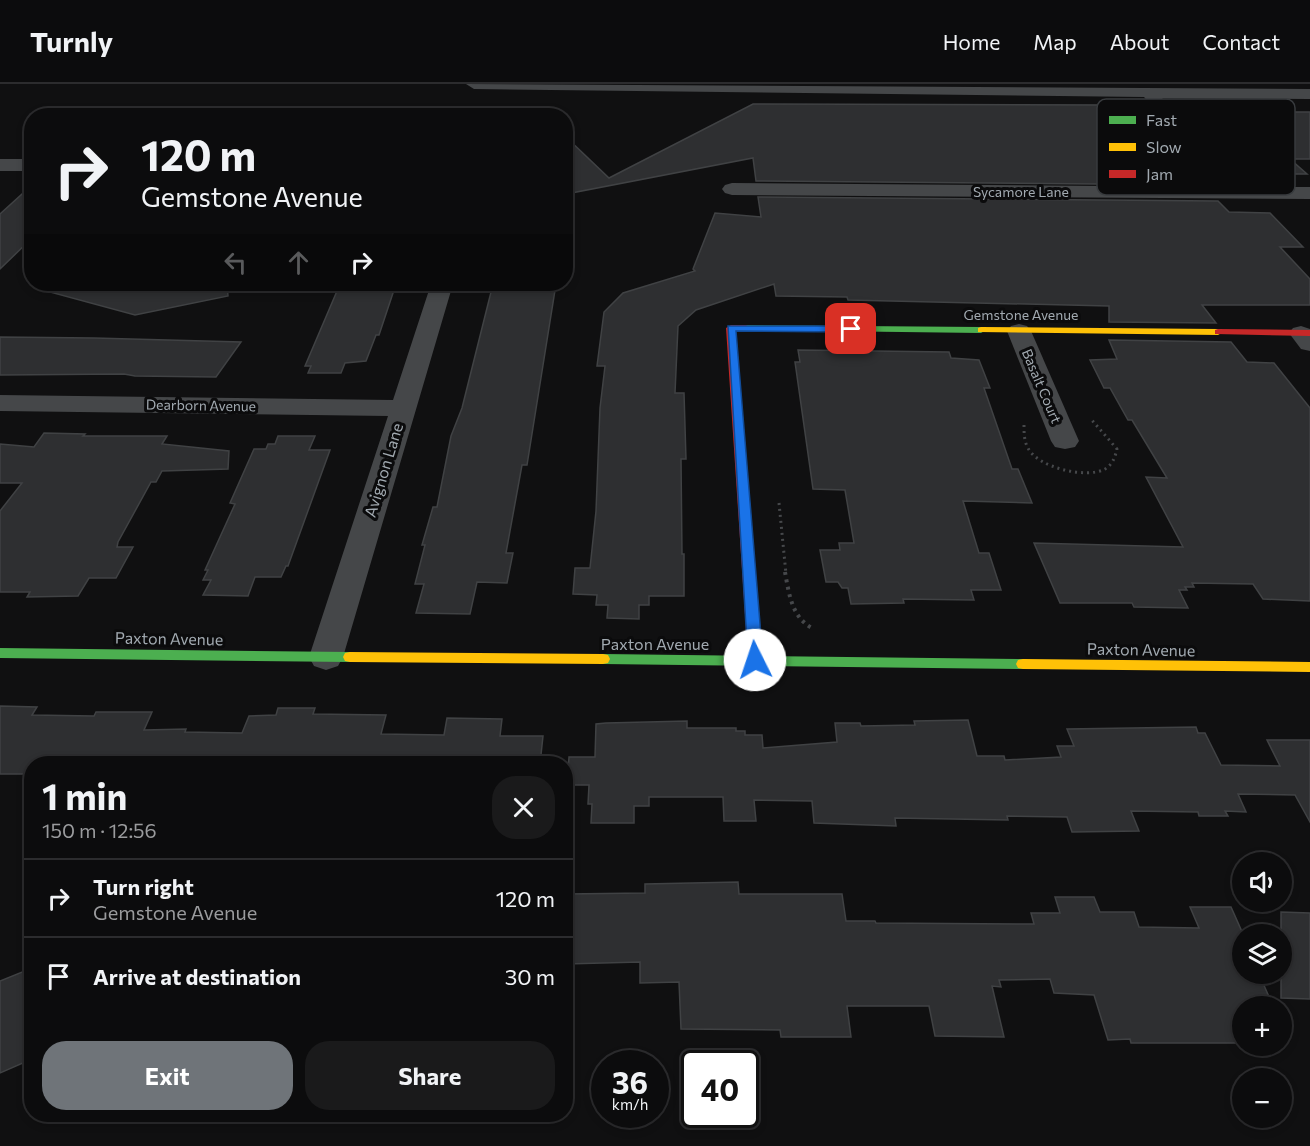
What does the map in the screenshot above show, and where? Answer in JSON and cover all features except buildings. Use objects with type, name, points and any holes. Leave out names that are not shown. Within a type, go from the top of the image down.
[{"type":"street","points":[[474,84],[1310,94]]},
{"type":"street","points":[[1149,93],[1155,99]]},
{"type":"street","points":[[2,167],[24,166]]},
{"type":"street","name":"Sycamore Lane","points":[[732,189],[1097,191]]},
{"type":"street","name":"Sycamore Lane","points":[[1295,193],[1310,193]]},
{"type":"street","name":"Avignon Lane","points":[[326,657],[440,291]]},
{"type":"street","name":"Gemstone Avenue","points":[[755,660],[731,328],[1307,337]]},
{"type":"street","name":"Basalt Court","points":[[1019,331],[1065,441]]},
{"type":"street","name":"Dearborn Avenue","points":[[0,403],[402,408]]},
{"type":"street","name":"Paxton Avenue","points":[[0,652],[1310,668]]},
{"type":"path","points":[[1024,418],[1024,436],[1029,451],[1041,461],[1059,470],[1100,471],[1110,466],[1116,459],[1117,449],[1089,417]]},
{"type":"path","points":[[779,502],[788,585],[794,608],[804,625],[823,630]]},
{"type":"traffic: fast","points":[[746,328],[981,330]]},
{"type":"traffic: fast","points":[[0,653],[350,657]]},
{"type":"traffic: fast","points":[[603,659],[1023,664]]},
{"type":"traffic: slow","points":[[981,330],[1218,332]]},
{"type":"traffic: slow","points":[[350,657],[603,659]]},
{"type":"traffic: slow","points":[[1023,664],[1310,667]]},
{"type":"traffic: jam","points":[[746,328],[731,328],[755,660]]},
{"type":"traffic: jam","points":[[1218,332],[1310,333]]},
{"type":"route","points":[[755,660],[731,328],[851,329]]}]
